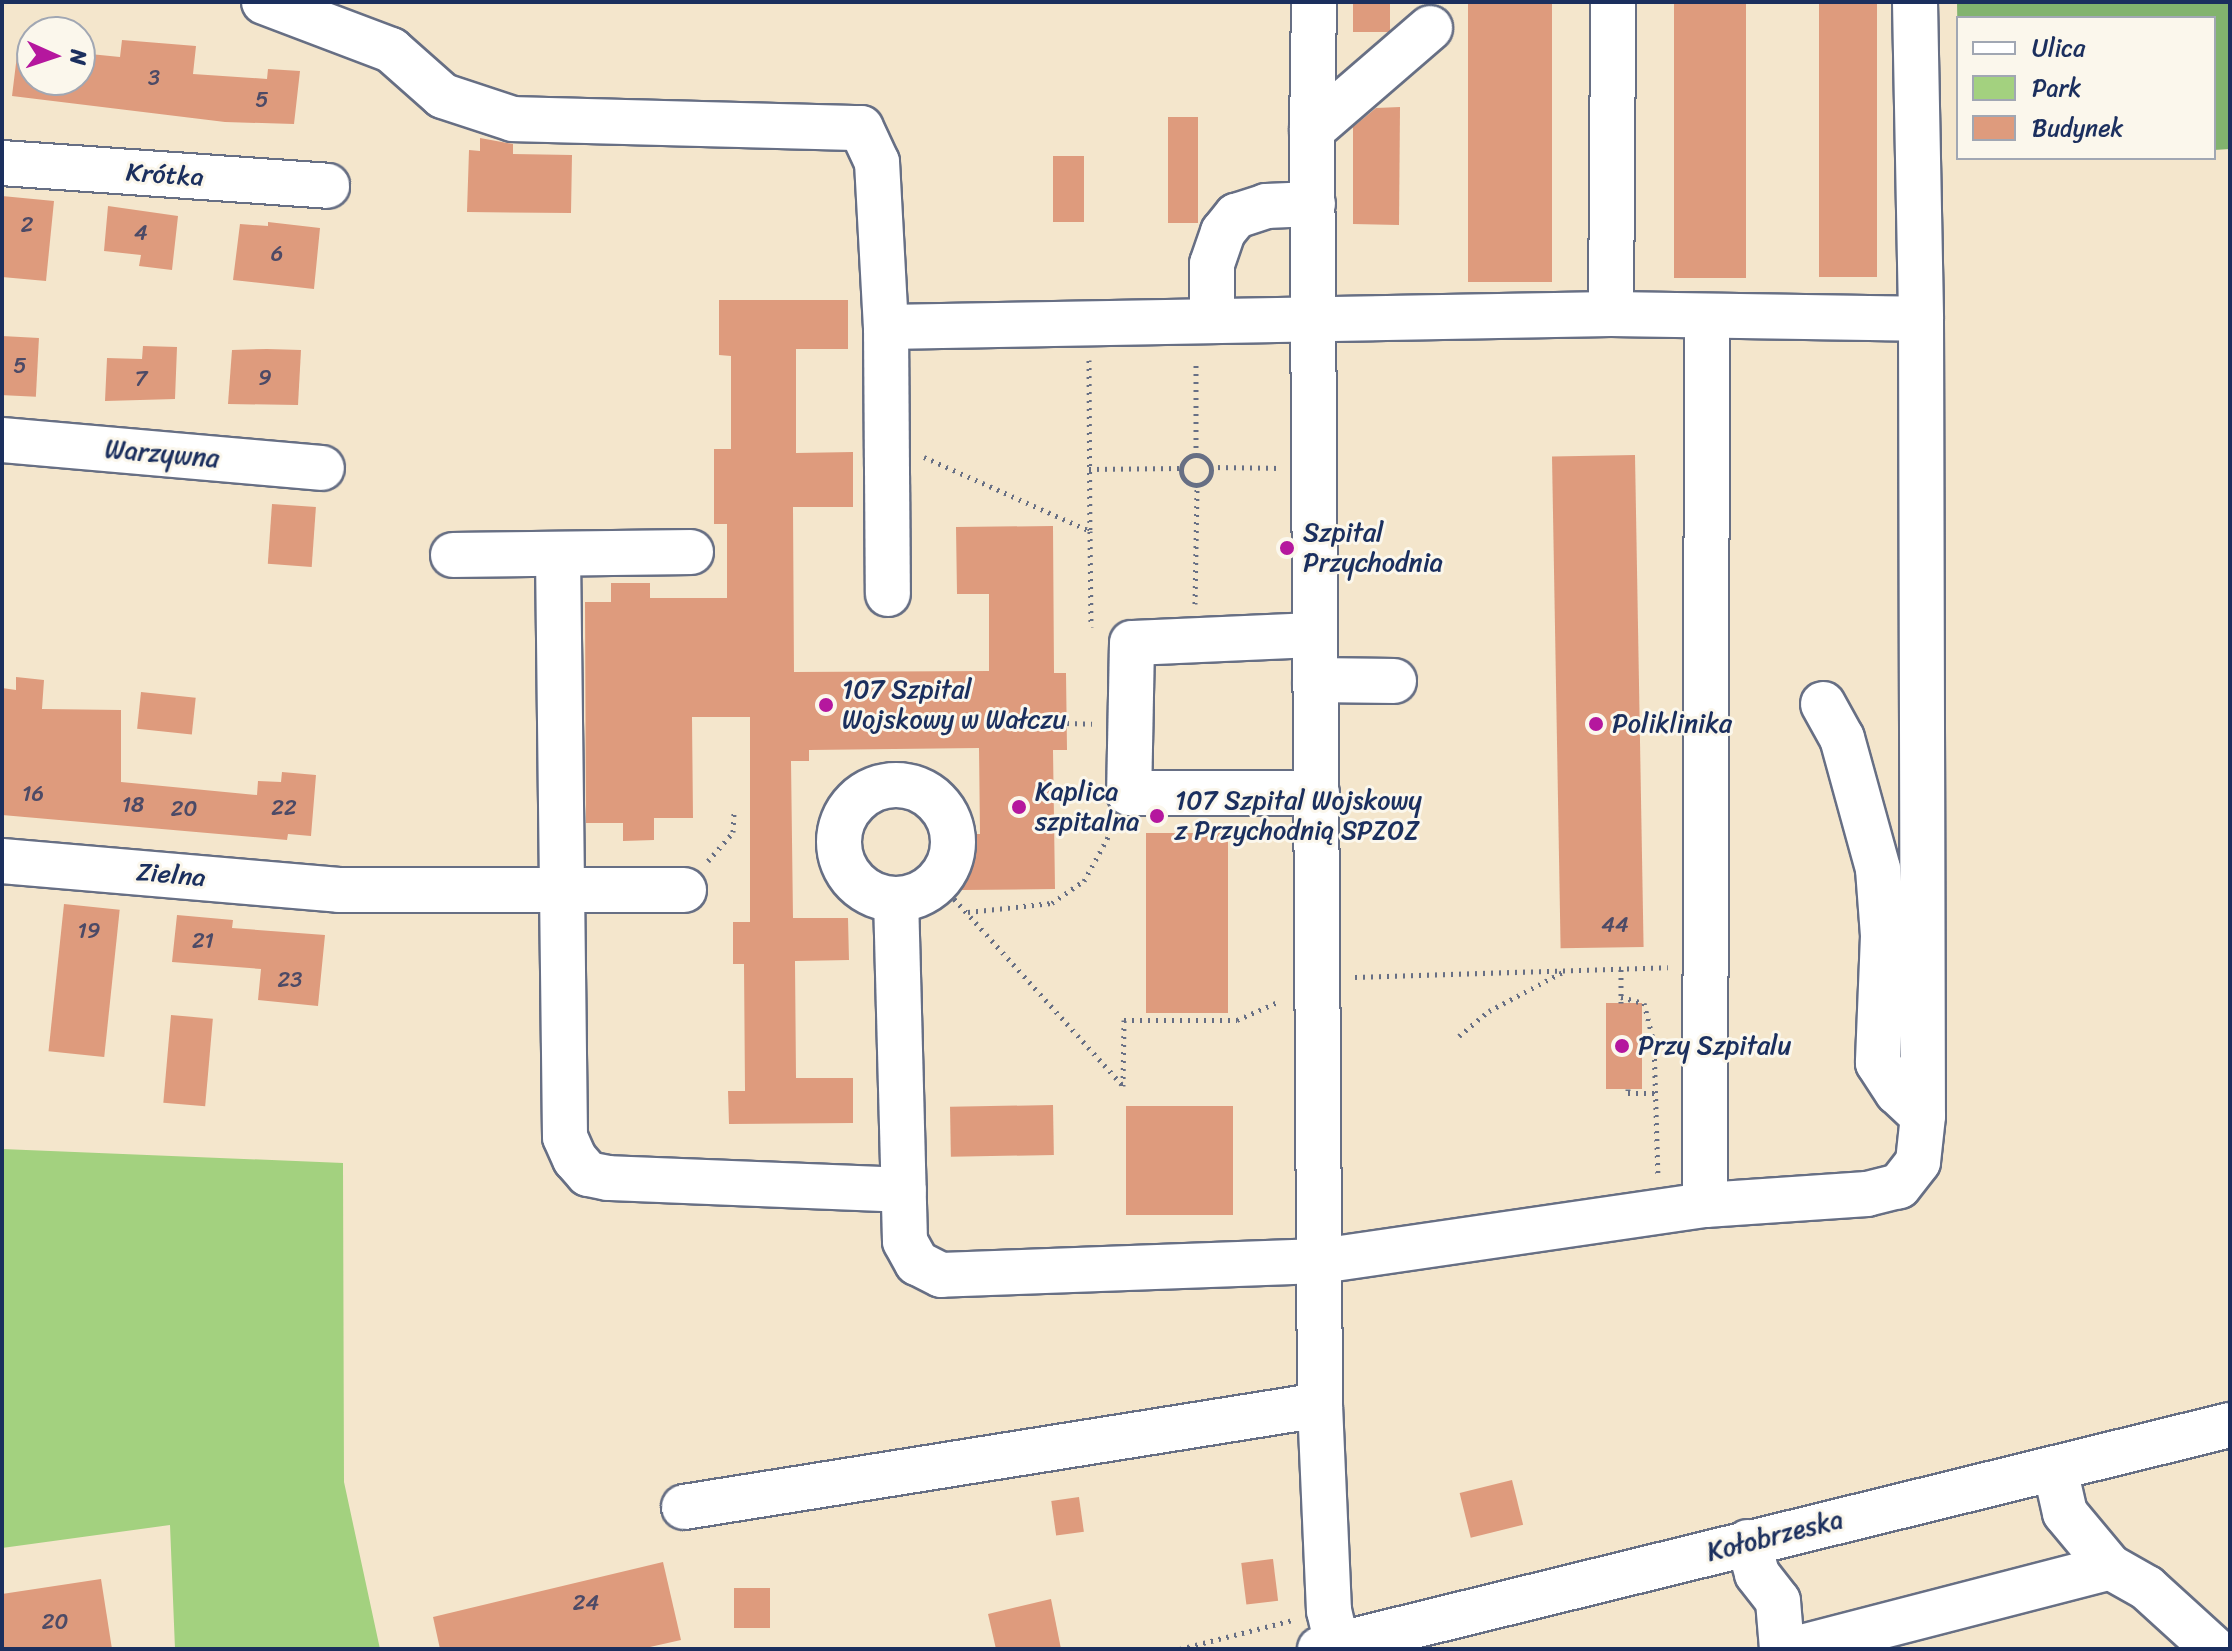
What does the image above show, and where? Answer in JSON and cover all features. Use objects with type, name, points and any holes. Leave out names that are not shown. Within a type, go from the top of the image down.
[{"type":"street","points":[[264,2],[391,50],[443,96],[513,119],[861,128],[877,162],[886,327],[888,594]]},
{"type":"street","points":[[1314,2],[1314,635],[1320,1405],[1329,1647]]},
{"type":"street","points":[[1611,314],[1613,2]]},
{"type":"street","points":[[896,899],[905,1241],[917,1263],[941,1275],[1320,1261],[1705,1205],[1867,1194],[1899,1186],[1918,1162],[1923,1116],[1921,319],[1915,2]]},
{"type":"street","points":[[1312,130],[1430,28]]},
{"type":"street","name":"Krótka","points":[[2,163],[327,186]]},
{"type":"street","points":[[1204,320],[1212,264],[1223,232],[1236,216],[1266,206],[1313,204]]},
{"type":"street","points":[[886,327],[1611,314],[1921,319]]},
{"type":"street","points":[[1705,1205],[1707,317]]},
{"type":"street","name":"Warzywna","points":[[2,440],[322,468]]},
{"type":"street","points":[[453,555],[691,552]]},
{"type":"street","points":[[558,555],[565,1137],[588,1174],[904,1190]]},
{"type":"street","points":[[1314,635],[1132,643],[1129,793],[1317,793]]},
{"type":"street","points":[[1315,680],[1394,681]]},
{"type":"street","points":[[1823,704],[1842,738],[1878,869],[1883,936],[1878,1063],[1897,1092],[1923,1116]]},
{"type":"street","points":[[912,786],[944,809],[954,845],[953,896],[926,891],[896,899],[860,886],[840,853],[846,815],[874,789],[912,786]]},
{"type":"street","name":"Zielna","points":[[2,861],[339,890],[684,890]]},
{"type":"street","points":[[684,1507],[1320,1405]]},
{"type":"street","name":"Kołobrzeska","points":[[1329,1647],[2230,1425]]},
{"type":"street","points":[[2055,1469],[2065,1513],[2110,1567],[2147,1588],[2214,1649]]},
{"type":"street","points":[[1748,1542],[1757,1574],[1778,1601],[1782,1649]]},
{"type":"street","points":[[1794,1649],[2110,1567]]},
{"type":"path","points":[[1089,469],[1181,468],[1196,455],[1204,320]]},
{"type":"path","points":[[1088,322],[1091,627]]},
{"type":"path","points":[[887,440],[1090,531]]},
{"type":"path","points":[[1196,455],[1210,467],[1315,469]]},
{"type":"path","points":[[1197,485],[1209,477],[1210,467]]},
{"type":"path","points":[[1181,468],[1185,480],[1197,485]]},
{"type":"path","points":[[1195,640],[1197,485]]},
{"type":"path","points":[[1067,723],[1093,724]]},
{"type":"path","points":[[684,890],[733,832],[734,810]]},
{"type":"path","points":[[953,896],[1052,903],[1084,881],[1095,862]]},
{"type":"path","points":[[953,896],[1123,1086],[1124,1020],[1237,1020],[1280,1001]]},
{"type":"path","points":[[1338,977],[1706,966]]},
{"type":"path","points":[[1621,969],[1621,1000],[1644,1003],[1659,1093],[1657,1212]]},
{"type":"path","points":[[1459,1036],[1489,1011],[1566,970]]},
{"type":"path","points":[[1628,1089],[1628,1093],[1659,1093]]},
{"type":"green space","points":[[1957,2],[2230,2],[2230,149],[2216,150],[2216,16],[1957,16]]},
{"type":"green space","points":[[2,1149],[343,1163],[344,1482],[380,1649],[175,1649],[170,1525],[2,1548]]},
{"type":"building","points":[[1353,2],[1390,2],[1390,32],[1353,32]]},
{"type":"building","points":[[1468,2],[1552,2],[1552,282],[1468,282]]},
{"type":"building","points":[[1674,2],[1746,2],[1746,278],[1674,278]]},
{"type":"building","points":[[1819,2],[1877,2],[1877,277],[1819,277]]},
{"type":"building","points":[[122,40],[196,46],[193,74],[267,79],[268,69],[300,71],[294,124],[225,122],[12,96],[16,63],[16,96],[96,96],[96,55],[120,57]]},
{"type":"building","points":[[1400,107],[1399,225],[1353,224],[1353,127],[1376,108]]},
{"type":"building","points":[[1168,117],[1198,117],[1198,223],[1168,223]]},
{"type":"building","points":[[480,138],[513,144],[513,154],[572,155],[571,213],[467,212],[469,150],[480,151]]},
{"type":"building","points":[[1053,156],[1084,156],[1084,222],[1053,222]]},
{"type":"building","points":[[2,196],[54,201],[46,281],[2,277]]},
{"type":"building","points":[[108,206],[178,216],[172,270],[139,266],[141,255],[104,251]]},
{"type":"building","points":[[268,222],[320,228],[314,289],[233,280],[240,224],[268,226]]},
{"type":"building","name":"107 Szpital Wojskowy w Wałczu","points":[[719,300],[848,300],[848,349],[796,349],[796,453],[853,452],[853,507],[793,507],[794,672],[989,671],[989,594],[957,594],[956,527],[1053,526],[1054,673],[1066,673],[1067,750],[1053,750],[1055,889],[960,890],[959,834],[980,834],[979,748],[809,750],[809,761],[791,761],[793,918],[848,918],[849,960],[795,961],[796,1078],[853,1078],[853,1123],[729,1124],[728,1091],[745,1091],[744,964],[733,964],[733,922],[750,922],[750,717],[692,717],[693,818],[654,818],[654,840],[623,841],[623,823],[586,823],[585,602],[611,602],[611,583],[650,583],[650,598],[727,598],[727,524],[714,524],[714,449],[731,449],[731,356],[719,355]]},
{"type":"building","points":[[2,336],[39,338],[36,397],[2,395]]},
{"type":"building","points":[[143,346],[177,347],[175,399],[105,401],[107,358],[142,359]]},
{"type":"building","points":[[232,350],[301,350],[298,405],[228,404]]},
{"type":"building","name":"Poliklinika","points":[[1635,455],[1644,947],[1561,948],[1552,456]]},
{"type":"building","points":[[272,504],[316,507],[312,567],[268,564]]},
{"type":"building","points":[[16,677],[44,680],[42,709],[121,710],[121,782],[257,795],[258,781],[281,782],[282,772],[316,775],[311,836],[288,834],[287,840],[2,815],[2,688],[16,690]]},
{"type":"building","points":[[141,692],[196,698],[192,735],[137,729]]},
{"type":"building","points":[[1146,833],[1228,833],[1228,1013],[1146,1013]]},
{"type":"building","points":[[64,904],[120,910],[104,1057],[49,1051]]},
{"type":"building","points":[[177,915],[233,920],[232,928],[325,935],[318,1006],[258,1000],[261,969],[172,962]]},
{"type":"building","points":[[1606,1003],[1642,1003],[1642,1089],[1606,1089]]},
{"type":"building","points":[[171,1015],[213,1019],[205,1106],[163,1103]]},
{"type":"building","points":[[1053,1105],[1054,1155],[951,1157],[950,1107]]},
{"type":"building","points":[[1126,1106],[1233,1106],[1233,1215],[1126,1215]]},
{"type":"building","points":[[1512,1480],[1523,1525],[1471,1538],[1460,1493]]},
{"type":"building","points":[[1079,1497],[1084,1532],[1056,1536],[1051,1501]]},
{"type":"building","points":[[1273,1559],[1278,1601],[1246,1605],[1241,1563]]},
{"type":"building","points":[[663,1562],[681,1640],[641,1649],[440,1649],[433,1617]]},
{"type":"building","points":[[101,1579],[112,1649],[2,1649],[2,1594]]},
{"type":"building","points":[[734,1588],[770,1588],[770,1628],[734,1628]]},
{"type":"building","points":[[1051,1599],[1061,1649],[996,1649],[988,1614]]},
{"type":"place","name":"Szpital Przychodnia","points":[[1287,548]]},
{"type":"place","name":"107 Szpital Wojskowy w Wałczu","points":[[826,705]]},
{"type":"place","name":"Poliklinika","points":[[1596,724]]},
{"type":"place","name":"Kaplica szpitalna","points":[[1019,807]]},
{"type":"place","name":"107 Szpital Wojskowy z Przychodnią SPZOZ","points":[[1157,816]]},
{"type":"place","name":"Przy Szpitalu","points":[[1622,1046]]}]
